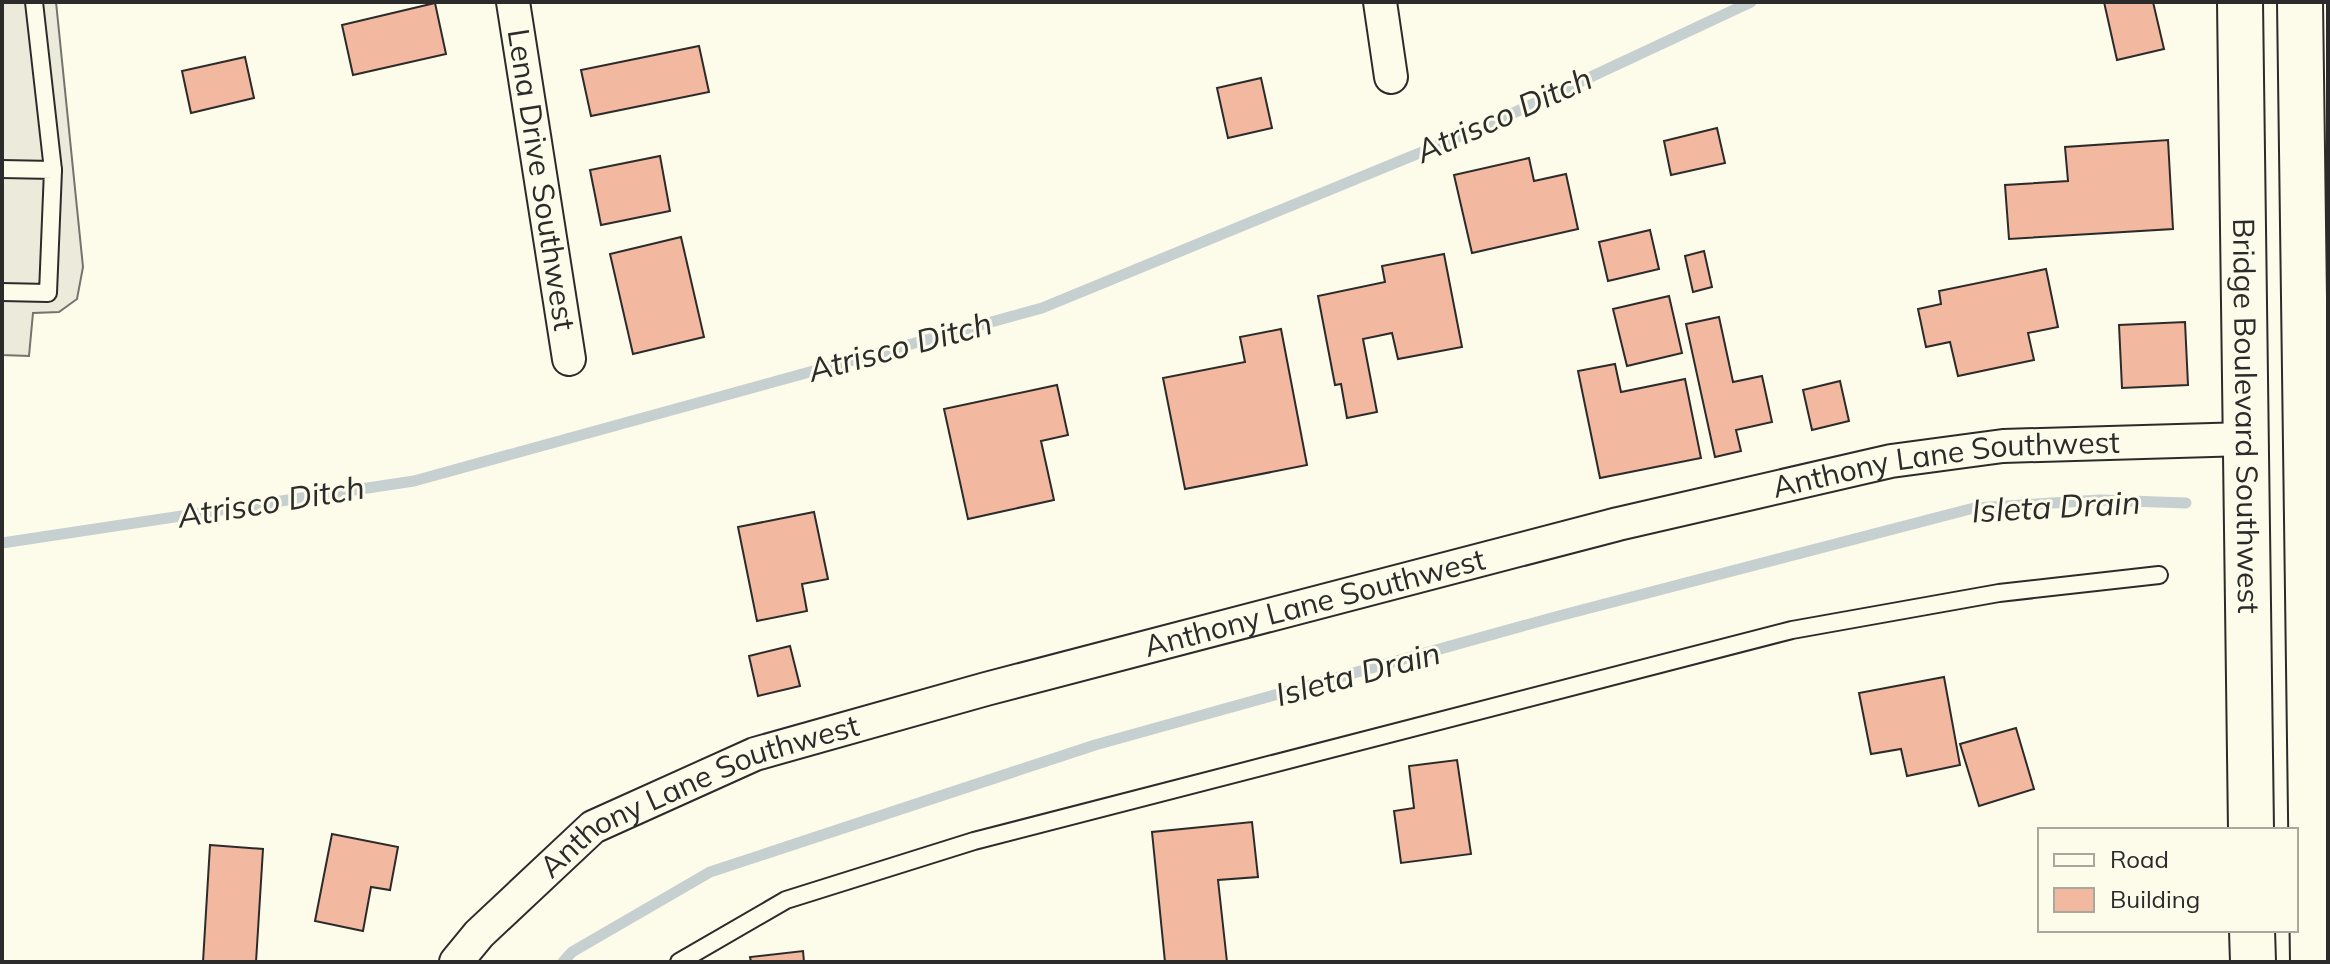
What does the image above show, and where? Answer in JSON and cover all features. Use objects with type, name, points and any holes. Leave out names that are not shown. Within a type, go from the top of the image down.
[{"type":"main road","name":"Bridge Boulevard Southwest","points":[[2240,2],[2251,828]]},
{"type":"main road","name":"Bridge Boulevard Southwest","points":[[2300,2],[2317,441],[2313,962]]},
{"type":"main road","points":[[2252,932],[2253,962]]},
{"type":"street","name":"Lena Drive Southwest","points":[[513,2],[569,359]]},
{"type":"street","points":[[1380,2],[1391,77]]},
{"type":"street","name":"Anthony Lane Southwest","points":[[456,962],[479,934],[593,827],[755,754],[986,689],[1618,524],[1891,461],[2003,446],[2246,439]]},
{"type":"lane","points":[[2,292],[48,293],[53,170],[34,2]]},
{"type":"lane","points":[[2,169],[53,170]]},
{"type":"lane","points":[[679,962],[786,900],[974,841],[1792,630],[1999,593],[2159,575]]},
{"type":"shaded area","points":[[2,2],[56,2],[83,267],[77,299],[59,312],[33,313],[29,356],[2,355]]},
{"type":"building","points":[[2104,2],[2153,2],[2164,49],[2117,60]]},
{"type":"building","points":[[435,3],[446,54],[353,75],[342,25]]},
{"type":"building","points":[[699,46],[709,92],[591,116],[581,70]]},
{"type":"building","points":[[245,57],[254,98],[191,113],[182,71]]},
{"type":"building","points":[[1261,78],[1272,128],[1228,138],[1217,88]]},
{"type":"building","points":[[1717,128],[1725,163],[1671,175],[1664,141]]},
{"type":"building","points":[[2168,140],[2173,229],[2009,239],[2005,185],[2068,181],[2065,147]]},
{"type":"building","points":[[660,156],[670,211],[601,225],[590,170]]},
{"type":"building","points":[[1529,158],[1534,181],[1566,174],[1578,229],[1472,253],[1454,175]]},
{"type":"building","points":[[1650,230],[1659,269],[1608,281],[1599,242]]},
{"type":"building","points":[[681,237],[704,337],[633,354],[610,254]]},
{"type":"building","points":[[1704,251],[1712,287],[1693,292],[1685,256]]},
{"type":"building","points":[[1444,254],[1462,347],[1398,359],[1392,333],[1363,339],[1377,412],[1347,418],[1341,384],[1335,385],[1318,296],[1385,282],[1382,266]]},
{"type":"building","points":[[2046,269],[2058,327],[2028,333],[2034,360],[1958,376],[1950,342],[1926,347],[1918,309],[1941,304],[1939,291]]},
{"type":"building","points":[[1669,296],[1682,353],[1627,366],[1613,309]]},
{"type":"building","points":[[1719,317],[1733,382],[1762,376],[1772,422],[1736,430],[1741,451],[1715,457],[1686,324]]},
{"type":"building","points":[[2185,322],[2188,385],[2122,388],[2119,325]]},
{"type":"building","points":[[1281,329],[1307,465],[1185,489],[1163,378],[1245,362],[1240,337]]},
{"type":"building","points":[[1615,364],[1621,392],[1685,379],[1701,458],[1600,478],[1578,371]]},
{"type":"building","points":[[1840,381],[1849,421],[1812,430],[1803,390]]},
{"type":"building","points":[[1057,385],[1068,435],[1041,441],[1054,500],[968,519],[944,409]]},
{"type":"building","points":[[814,512],[828,579],[802,584],[807,611],[757,621],[738,527]]},
{"type":"building","points":[[790,646],[800,686],[758,696],[749,656]]},
{"type":"building","points":[[1944,677],[1960,765],[1907,776],[1901,749],[1871,754],[1859,693]]},
{"type":"building","points":[[2016,728],[2034,789],[1979,806],[1960,744]]},
{"type":"building","points":[[1457,760],[1471,854],[1401,863],[1394,811],[1414,808],[1409,766]]},
{"type":"building","points":[[1252,822],[1258,877],[1218,880],[1227,962],[1165,962],[1152,832]]},
{"type":"building","points":[[332,834],[398,847],[390,890],[371,887],[363,931],[315,921]]},
{"type":"building","points":[[210,845],[263,849],[256,962],[203,962]]},
{"type":"building","points":[[803,951],[804,962],[751,962],[750,957]]},
{"type":"waterway","name":"Atrisco Ditch","points":[[2,543],[414,481],[1042,308],[1490,124],[1751,2]]},
{"type":"waterway","name":"Isleta Drain","points":[[563,962],[572,952],[710,872],[1095,745],[1555,617],[1974,508],[2100,500],[2186,503]]}]
